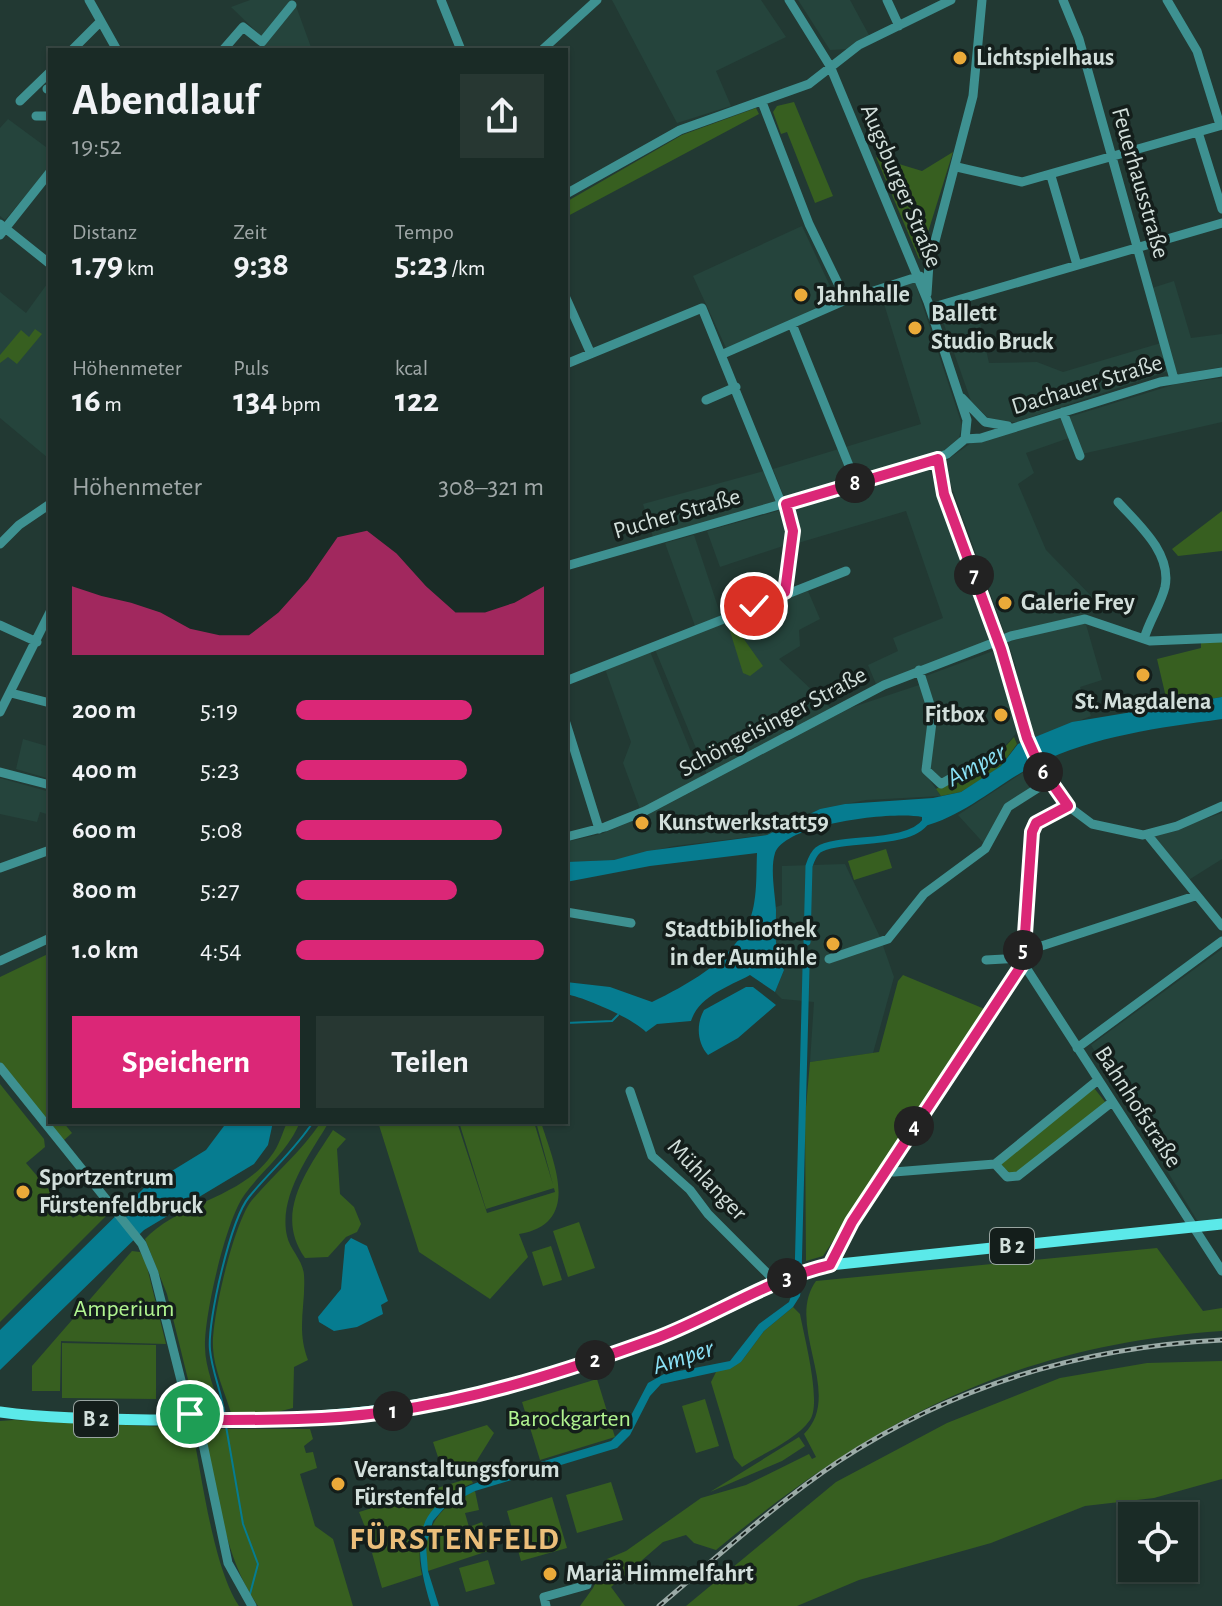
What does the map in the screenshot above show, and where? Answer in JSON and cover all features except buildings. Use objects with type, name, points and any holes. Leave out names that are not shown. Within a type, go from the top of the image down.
[{"type":"main road","name":"B 2","points":[[0,1412],[236,1421],[377,1413],[499,1389],[595,1360],[686,1327],[789,1277],[830,1265],[1222,1224]]},
{"type":"street","points":[[89,0],[116,48]]},
{"type":"street","points":[[544,48],[597,0]]},
{"type":"street","name":"Augsburger Straße","points":[[789,0],[823,51],[922,275]]},
{"type":"street","points":[[887,0],[899,26]]},
{"type":"street","points":[[568,193],[680,130],[821,78],[830,66],[851,51],[951,0]]},
{"type":"street","points":[[982,0],[973,96],[957,167],[922,275],[967,420],[965,439],[938,459],[944,494],[998,641],[1027,738],[1039,765],[1068,806],[1079,816],[1106,829],[1147,834],[1222,806]]},
{"type":"street","name":"Feuerhausstraße","points":[[1063,0],[1079,39],[1174,379]]},
{"type":"street","points":[[957,167],[1016,182],[1051,176],[1221,125],[1197,51],[1167,0]]},
{"type":"street","points":[[443,1],[460,48]]},
{"type":"street","points":[[225,48],[243,27],[262,42],[292,5]]},
{"type":"street","points":[[74,48],[100,22]]},
{"type":"street","points":[[823,51],[831,54],[851,51]]},
{"type":"street","points":[[20,101],[48,74]]},
{"type":"street","points":[[821,78],[838,85]]},
{"type":"street","points":[[762,102],[809,224],[846,300]]},
{"type":"street","points":[[36,116],[48,116]]},
{"type":"street","points":[[1198,132],[1222,209]]},
{"type":"street","points":[[48,174],[2,229],[48,263]]},
{"type":"street","points":[[1051,176],[1077,265]]},
{"type":"street","points":[[929,305],[1222,223]]},
{"type":"street","points":[[723,354],[846,300],[922,275]]},
{"type":"street","points":[[568,302],[591,354]]},
{"type":"street","points":[[568,363],[702,308],[793,531],[783,595]]},
{"type":"street","points":[[792,324],[856,483]]},
{"type":"street","name":"Dachauer Straße","points":[[965,439],[1020,426],[1174,379],[1222,372]]},
{"type":"street","points":[[706,400],[736,387]]},
{"type":"street","points":[[959,395],[985,422],[1020,426]]},
{"type":"street","points":[[1063,412],[1080,456]]},
{"type":"street","name":"Pucher Straße","points":[[568,565],[938,459]]},
{"type":"street","points":[[1118,502],[1150,537],[1163,563],[1165,587],[1144,639]]},
{"type":"street","points":[[0,544],[19,525],[48,505]]},
{"type":"street","points":[[568,680],[846,571]]},
{"type":"street","points":[[0,712],[48,617]]},
{"type":"street","name":"Schöngeisinger Straße","points":[[568,837],[599,829],[694,788],[863,696],[919,670],[998,641],[1085,619],[1157,641],[1222,638]]},
{"type":"street","points":[[0,625],[37,642]]},
{"type":"street","points":[[919,670],[933,714],[926,770],[941,784],[976,764]]},
{"type":"street","points":[[7,694],[48,703]]},
{"type":"street","points":[[568,729],[599,829]]},
{"type":"street","points":[[0,772],[48,784]]},
{"type":"street","points":[[829,959],[888,939],[924,894],[985,849],[1008,807],[1049,781]]},
{"type":"street","points":[[830,1265],[852,1222],[1023,958],[1032,832],[1036,823],[1068,806]]},
{"type":"street","points":[[1147,834],[1222,926]]},
{"type":"street","points":[[0,868],[48,851]]},
{"type":"street","points":[[986,960],[1023,958],[1195,896]]},
{"type":"street","points":[[568,912],[631,923]]},
{"type":"street","points":[[0,961],[48,939]]},
{"type":"street","points":[[1077,1048],[1222,941]]},
{"type":"street","name":"Bahnhofstraße","points":[[1023,958],[1077,1048],[1222,1271]]},
{"type":"street","points":[[0,1067],[138,1239],[154,1273],[194,1420],[228,1563],[252,1606]]},
{"type":"street","points":[[887,1167],[894,1172],[995,1164],[1098,1080]]},
{"type":"street","name":"Mühlanger","points":[[630,1091],[652,1156],[690,1190],[708,1214],[777,1283]]},
{"type":"street","points":[[995,1164],[1007,1177],[1018,1176],[1112,1102]]},
{"type":"street","points":[[546,1606],[544,1597],[587,1585]]},
{"type":"shaded area","points":[[250,0],[294,0],[262,37],[231,7]]},
{"type":"shaded area","points":[[612,0],[761,0],[786,37],[716,71],[731,106],[677,123]]},
{"type":"shaded area","points":[[798,0],[850,0],[870,37],[847,49],[830,50]]},
{"type":"shaded area","points":[[296,6],[311,48],[262,46]]},
{"type":"shaded area","points":[[8,119],[48,149],[48,169],[5,220],[0,216],[0,128]]},
{"type":"shaded area","points":[[802,226],[837,301],[727,350],[693,276]]},
{"type":"shaded area","points":[[1174,281],[1191,338],[1222,334],[1222,367],[1177,375],[1152,288]]},
{"type":"shaded area","points":[[915,282],[962,425],[959,438],[942,452],[786,502],[773,469],[921,424],[881,294]]},
{"type":"shaded area","points":[[48,283],[48,458],[0,418],[0,292],[26,313]]},
{"type":"shaded area","points":[[958,302],[961,316],[979,318],[989,363],[1037,362],[1063,372],[1161,343],[1169,371],[1016,422],[992,422],[971,401],[940,313],[943,307]]},
{"type":"shaded area","points":[[1222,378],[1222,422],[1082,454],[1069,417],[1176,384]]},
{"type":"shaded area","points":[[1061,415],[1069,438],[1026,453],[1034,473],[1018,484],[1046,550],[1100,605],[1090,613],[1005,634],[943,463],[971,443]]},
{"type":"shaded area","points":[[929,468],[994,640],[876,684],[868,665],[898,651],[893,638],[943,618],[906,511],[798,543],[792,506]]},
{"type":"shaded area","points":[[768,470],[782,503],[653,537],[643,504]]},
{"type":"shaded area","points":[[785,509],[792,543],[720,567],[707,531]]},
{"type":"shaded area","points":[[694,535],[721,616],[695,626],[665,543]]},
{"type":"shaded area","points":[[808,591],[820,619],[799,630],[800,646],[779,659],[833,710],[708,777],[654,647]]},
{"type":"shaded area","points":[[1085,621],[1102,680],[1080,687],[1091,716],[1035,738],[1017,689],[1016,667],[1008,642]]},
{"type":"shaded area","points":[[649,649],[702,779],[640,809],[623,763],[631,742],[604,666]]},
{"type":"shaded area","points":[[996,650],[1020,729],[1005,746],[941,782],[929,771],[933,733],[923,677]]},
{"type":"shaded area","points":[[922,684],[930,714],[922,769],[941,796],[866,800],[820,809],[767,835],[674,846],[614,860],[568,862],[568,842],[601,834],[649,814],[850,708]]},
{"type":"shaded area","points":[[23,739],[48,746],[48,778],[16,769]]},
{"type":"shaded area","points":[[1033,766],[1044,782],[1009,807],[988,848],[958,815]]},
{"type":"shaded area","points":[[0,778],[48,791],[48,814],[40,812],[37,822],[0,814]]},
{"type":"shaded area","points":[[1222,813],[1222,859],[1187,881],[1152,837]]},
{"type":"shaded area","points":[[845,864],[880,937],[894,977],[873,1053],[810,1062],[814,1002],[782,999],[775,992],[784,970],[775,951],[776,907],[782,905],[782,866]]},
{"type":"shaded area","points":[[1222,949],[1222,1219],[1198,1222],[1091,1045]]},
{"type":"green space","points":[[794,102],[833,196],[815,203],[787,132],[781,134],[773,112],[777,106]]},
{"type":"green space","points":[[756,108],[759,114],[568,216],[568,201],[682,135]]},
{"type":"green space","points":[[953,152],[919,259],[876,157],[922,171]]},
{"type":"green space","points":[[35,329],[42,334],[17,364],[8,357],[0,363],[0,355],[21,330],[29,337]]},
{"type":"green space","points":[[1222,511],[1222,551],[1178,556],[1172,549]]},
{"type":"green space","points":[[729,628],[736,628],[763,666],[750,676],[743,673]]},
{"type":"green space","points":[[1222,641],[1222,697],[1168,706],[1157,659],[1201,648],[1201,642]]},
{"type":"green space","points":[[1014,737],[1017,744],[1001,766],[961,792],[941,796],[936,789],[1005,747]]},
{"type":"green space","points":[[886,849],[892,868],[854,880],[848,861]]},
{"type":"green space","points":[[48,954],[48,1122],[0,1062],[0,977]]},
{"type":"green space","points":[[903,975],[987,1010],[823,1256],[806,1261],[805,1118],[810,1062],[879,1052],[898,981]]},
{"type":"green space","name":"Sportzentrum Fürstenfeldbruck","points":[[0,1084],[44,1139],[45,1147],[26,1163],[73,1218],[95,1200],[106,1216],[0,1322]]},
{"type":"green space","points":[[1094,1088],[1106,1103],[1017,1173],[1009,1173],[1001,1164]]},
{"type":"green space","points":[[49,1124],[65,1124],[72,1133],[63,1141]]},
{"type":"green space","points":[[286,1124],[299,1124],[289,1143],[245,1194],[231,1224],[212,1292],[206,1333],[205,1355],[221,1413],[196,1412],[167,1294],[145,1239],[175,1217],[243,1182],[258,1170],[276,1148]]},
{"type":"green space","points":[[320,1124],[328,1124],[291,1191],[285,1221],[287,1236],[304,1275],[302,1327],[308,1360],[294,1367],[293,1408],[273,1413],[231,1413],[214,1356],[213,1334],[231,1249],[252,1200]]},
{"type":"green space","points":[[379,1124],[458,1124],[487,1213],[555,1192],[537,1124],[542,1124],[556,1172],[557,1204],[551,1217],[539,1228],[519,1234],[528,1257],[490,1299],[419,1252]]},
{"type":"green space","points":[[460,1124],[535,1124],[554,1188],[486,1209]]},
{"type":"green space","points":[[333,1130],[346,1139],[337,1149],[340,1194],[354,1207],[361,1224],[357,1232],[346,1237],[328,1257],[305,1258],[296,1241],[292,1224],[293,1208],[305,1176]]},
{"type":"green space","points":[[579,1222],[595,1268],[568,1277],[553,1231]]},
{"type":"green space","points":[[551,1246],[562,1280],[543,1286],[532,1252]]},
{"type":"green space","points":[[1157,1248],[1203,1311],[1222,1308],[1222,1331],[1148,1339],[1078,1353],[1013,1372],[951,1397],[891,1427],[832,1463],[716,1550],[694,1543],[686,1535],[663,1542],[611,1587],[625,1606],[580,1606],[607,1559],[626,1551],[701,1498],[746,1485],[809,1454],[812,1459],[816,1457],[804,1434],[815,1418],[819,1399],[806,1318],[808,1299],[816,1281]]},
{"type":"green space","name":"Amperium","points":[[132,1251],[140,1252],[146,1263],[166,1344],[61,1341],[60,1391],[32,1391],[32,1366]]},
{"type":"green space","points":[[793,1307],[800,1314],[808,1353],[813,1411],[810,1420],[796,1434],[742,1467],[734,1458],[711,1382],[716,1372],[741,1362],[764,1331]]},
{"type":"green space","points":[[62,1343],[156,1345],[156,1399],[62,1398]]},
{"type":"green space","points":[[1222,1361],[1222,1479],[1154,1498],[1085,1506],[991,1543],[859,1580],[797,1606],[686,1606],[836,1482],[947,1423],[1060,1378],[1147,1363]]},
{"type":"green space","name":"Barockgarten","points":[[597,1379],[615,1437],[540,1460],[522,1402]]},
{"type":"green space","points":[[705,1399],[719,1446],[696,1453],[682,1406]]},
{"type":"green space","points":[[0,1421],[192,1428],[215,1545],[239,1606],[0,1606]]},
{"type":"green space","points":[[487,1425],[494,1433],[471,1470],[452,1476],[440,1463],[433,1442]]},
{"type":"green space","points":[[210,1429],[310,1429],[313,1439],[304,1446],[306,1453],[313,1452],[317,1468],[300,1474],[315,1526],[333,1539],[353,1606],[258,1606],[237,1567],[224,1524],[204,1437]]},
{"type":"green space","points":[[799,1437],[805,1446],[782,1461],[710,1492]]},
{"type":"green space","points":[[470,1478],[473,1483],[447,1498],[423,1531],[420,1545],[422,1575],[382,1588],[372,1553],[375,1552],[359,1512]]},
{"type":"green space","points":[[611,1482],[623,1520],[577,1533],[566,1495]]},
{"type":"green space","points":[[475,1491],[479,1510],[465,1513],[469,1527],[482,1522],[491,1550],[428,1571],[427,1544],[435,1521],[451,1504]]},
{"type":"green space","points":[[552,1497],[567,1548],[521,1561],[507,1511]]},
{"type":"green space","points":[[488,1560],[495,1584],[466,1592],[459,1568]]},
{"type":"water","points":[[1222,697],[1222,719],[1126,735],[1078,747],[1033,766],[938,822],[922,827],[922,817],[867,818],[819,827],[783,843],[775,853],[773,866],[776,940],[784,970],[775,992],[750,975],[707,999],[691,1021],[657,1024],[646,1032],[608,1009],[568,995],[568,982],[610,987],[652,1002],[705,972],[738,941],[750,920],[756,892],[757,853],[650,866],[568,882],[568,862],[614,860],[647,851],[767,835],[820,809],[845,804],[933,798],[961,792],[1001,766],[1018,744],[1072,722]]},
{"type":"water","points":[[746,987],[753,987],[776,1005],[738,1038],[708,1055],[699,1033],[704,1010]]},
{"type":"water","points":[[226,1124],[273,1124],[268,1145],[254,1164],[144,1230],[0,1370],[0,1330],[144,1188],[206,1150]]},
{"type":"water","points":[[351,1238],[367,1246],[388,1301],[381,1305],[383,1314],[357,1327],[334,1331],[319,1322],[318,1317],[341,1289],[345,1245]]},
{"type":"water","points":[[802,1282],[800,1296],[793,1307],[764,1331],[741,1362],[730,1369],[661,1384],[650,1396],[630,1435],[617,1448],[475,1491],[446,1506],[433,1521],[426,1545],[428,1571],[439,1606],[431,1606],[420,1551],[422,1531],[429,1514],[442,1501],[460,1490],[511,1471],[611,1441],[625,1427],[648,1383],[664,1374],[730,1361],[759,1324],[789,1302],[795,1285]]},
{"type":"waterway","name":"Amper","points":[[807,942],[809,866],[816,852],[841,843],[905,835],[926,821]]},
{"type":"waterway","name":"Amper","points":[[798,1277],[806,968]]},
{"type":"waterway","name":"Amper","points":[[568,1023],[612,1021],[618,1015]]},
{"type":"waterway","name":"Amper","points":[[225,1416],[211,1358],[210,1336],[228,1247],[249,1197],[312,1124]]},
{"type":"waterway","name":"Amper","points":[[226,1426],[243,1524],[258,1564],[250,1594]]},
{"type":"railway","points":[[659,1606],[815,1478],[883,1434],[928,1411],[975,1391],[1071,1361],[1171,1344],[1222,1340]]},
{"type":"place","name":"Lichtspielhaus","points":[[960,58]]},
{"type":"place","name":"Jahnhalle","points":[[801,295]]},
{"type":"place","name":"Ballett Studio Bruck","points":[[915,328]]},
{"type":"place","name":"Galerie Frey","points":[[1005,603]]},
{"type":"place","name":"St. Magdalena","points":[[1143,675]]},
{"type":"place","name":"Fitbox","points":[[1001,715]]},
{"type":"place","name":"Kunstwerkstatt59","points":[[642,823]]},
{"type":"place","name":"Stadtbibliothek in der Aumühle","points":[[833,944]]},
{"type":"place","name":"Sportzentrum Fürstenfeldbruck","points":[[23,1192]]},
{"type":"place","name":"Veranstaltungsforum Fürstenfeld","points":[[338,1484]]},
{"type":"place","name":"Mariä Himmelfahrt","points":[[550,1574]]},
{"type":"district","name":"FÜRSTENFELD","points":[[455,1539]]},
{"type":"route","points":[[190,1414],[191,1420],[327,1418],[387,1412],[481,1393],[595,1360],[686,1327],[789,1277],[830,1265],[852,1222],[1023,963],[1028,899],[1026,878],[1032,832],[1036,823],[1068,806],[1039,765],[1027,738],[1001,649],[944,494],[936,466],[938,459],[786,504],[793,531],[785,592],[754,606]]}]
